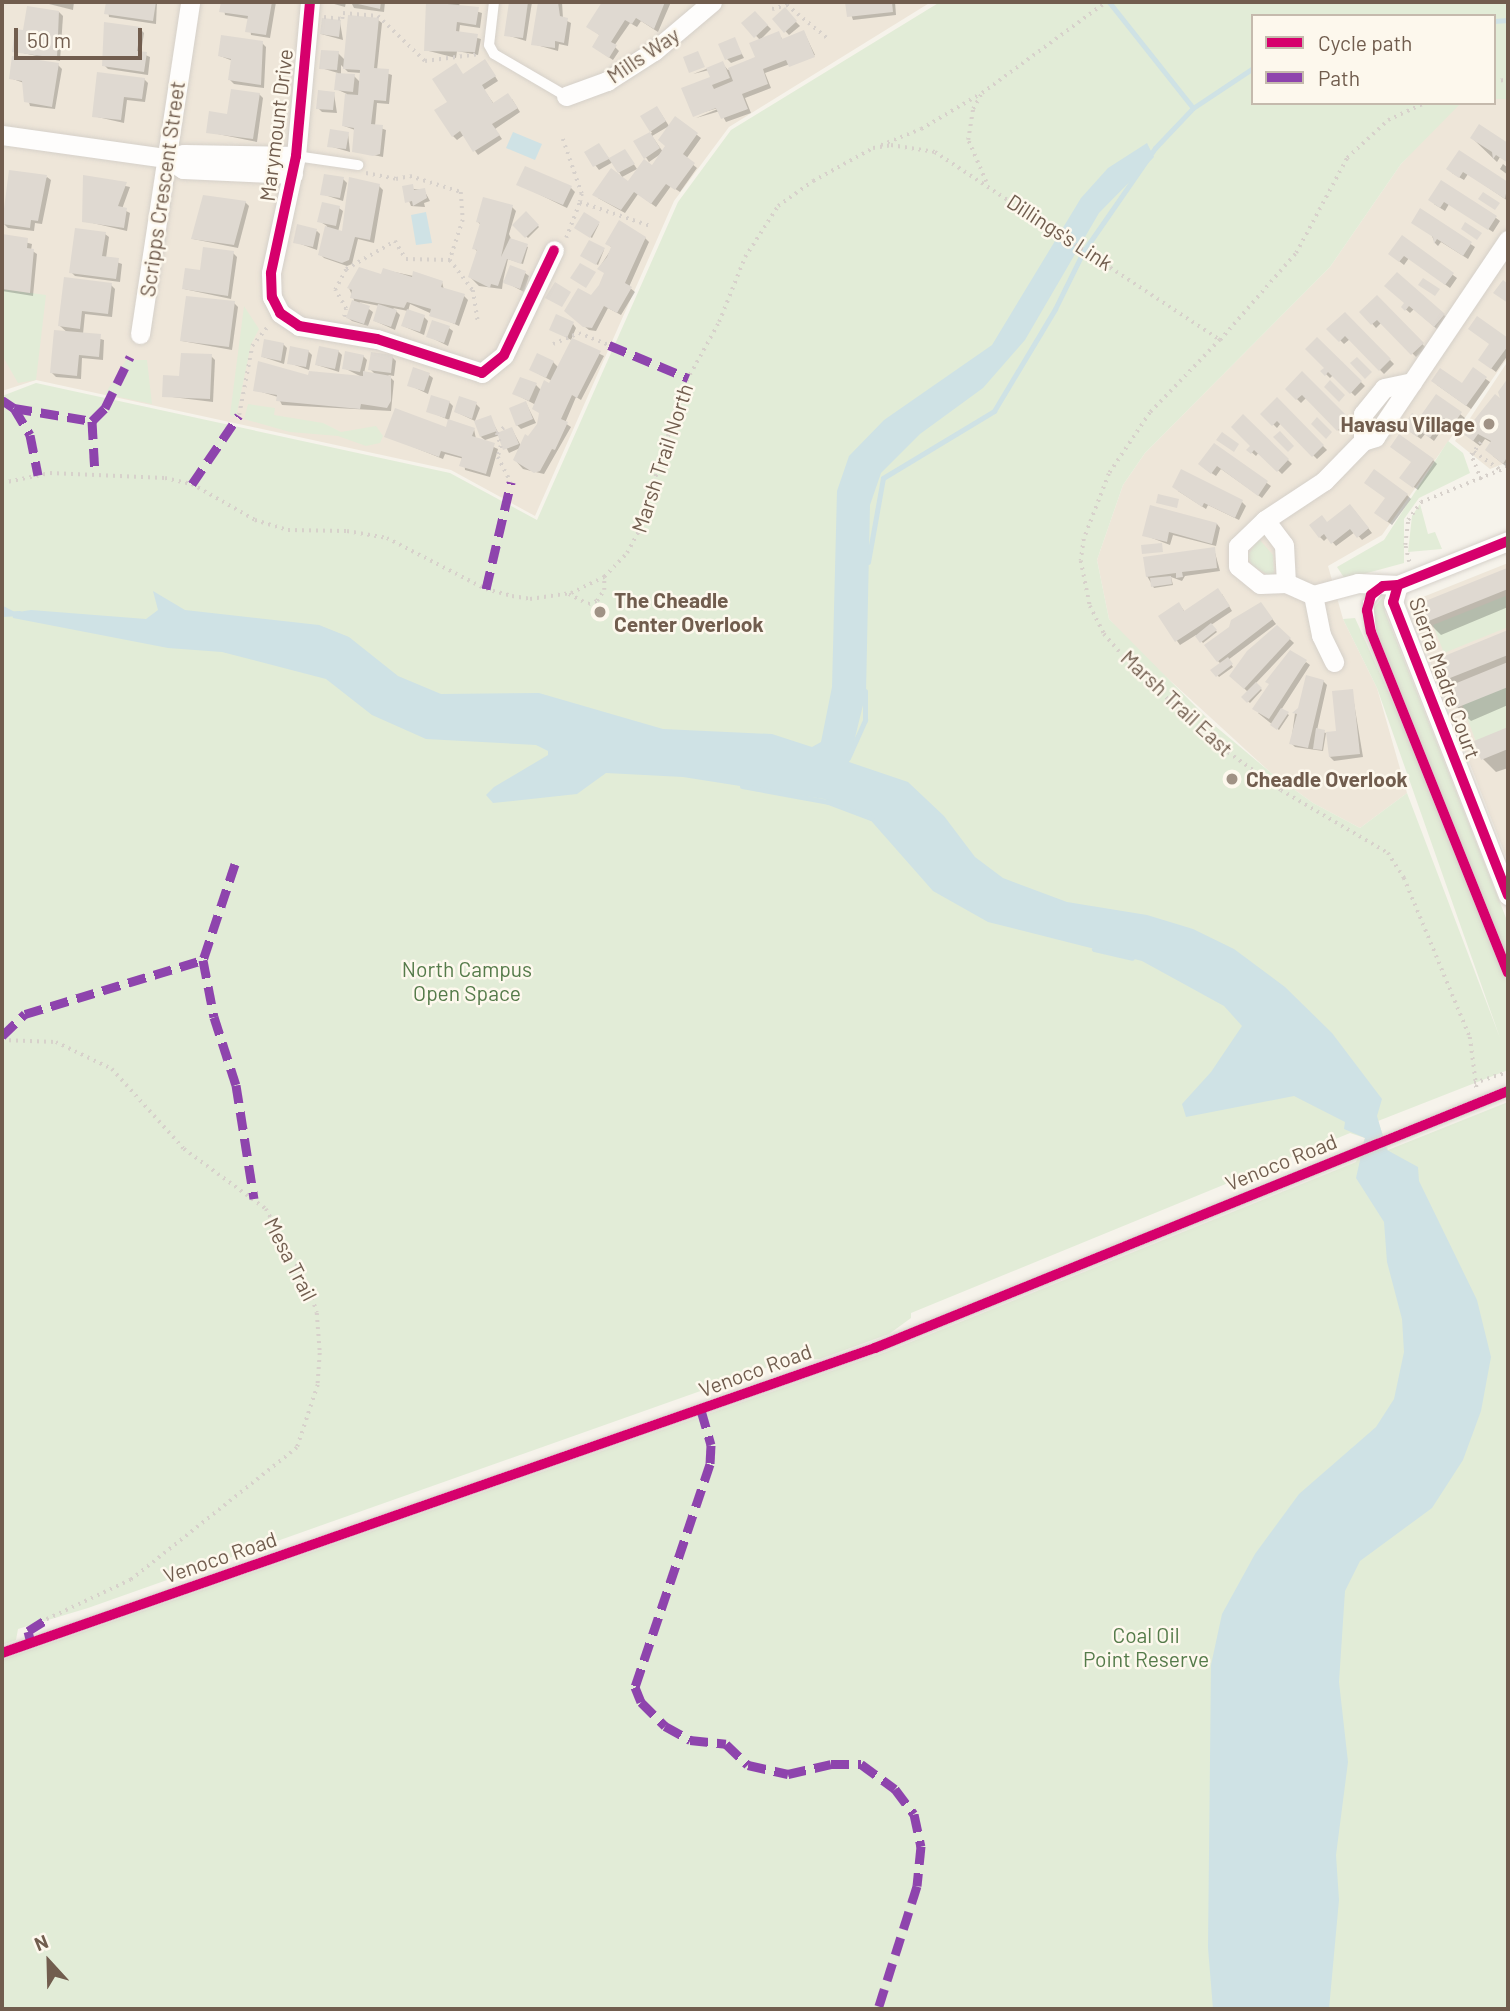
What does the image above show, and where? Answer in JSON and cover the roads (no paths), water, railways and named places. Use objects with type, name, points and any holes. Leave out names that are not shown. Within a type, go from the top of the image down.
[{"type":"street","name":"Scripps Crescent Street","points":[[140,334],[190,2]]},
{"type":"street","name":"Mills Way","points":[[566,96],[607,81],[654,51],[712,2]]},
{"type":"street","name":"Marymount Drive","points":[[314,9],[294,165],[270,285],[280,313],[299,326],[377,340],[482,373],[504,355],[554,250]]},
{"type":"street","name":"Marymount Drive","points":[[2,135],[166,158],[183,169],[294,165]]},
{"type":"street","points":[[1398,585],[1359,583],[1313,595],[1286,583],[1260,584],[1238,566],[1236,556],[1243,537],[1324,481],[1363,441],[1363,414],[1384,388],[1412,382],[1508,240]]},
{"type":"street","points":[[1265,520],[1284,545],[1286,583]]},
{"type":"street","name":"Sierra Madre Court","points":[[1508,541],[1398,585],[1395,608],[1508,895]]},
{"type":"street","points":[[1313,595],[1321,635],[1334,662]]},
{"type":"lane","points":[[494,2],[489,45],[494,54],[566,96]]},
{"type":"lane","points":[[294,165],[358,165]]},
{"type":"lane","points":[[1398,585],[1383,586],[1371,595],[1367,610],[1371,632],[1508,972]]},
{"type":"lane","name":"Venoco Road","points":[[2,1653],[875,1348],[1508,1091]]},
{"type":"waterway","points":[[1109,2],[1193,108]]},
{"type":"waterway","points":[[1496,21],[1508,20]]},
{"type":"waterway","points":[[868,562],[883,478],[994,411],[1055,309],[1083,252],[1155,148],[1193,108],[1251,69]]},
{"type":"waterway","points":[[2,608],[12,613]]},
{"type":"waterway","points":[[2,614],[19,613]]},
{"type":"waterway","points":[[848,758],[865,720],[865,691]]},
{"type":"waterway","points":[[742,786],[828,802],[871,818]]},
{"type":"waterway","points":[[1094,949],[1132,958]]},
{"type":"place","name":"Havasu Village","points":[[1489,424]]},
{"type":"place","name":"The Cheadle Center Overlook","points":[[600,612]]},
{"type":"place","name":"Cheadle Overlook","points":[[1232,779]]},
{"type":"park label","name":"North Campus Open Space","points":[[467,981]]},
{"type":"park label","name":"Coal Oil Point Reserve","points":[[1146,1647]]}]
